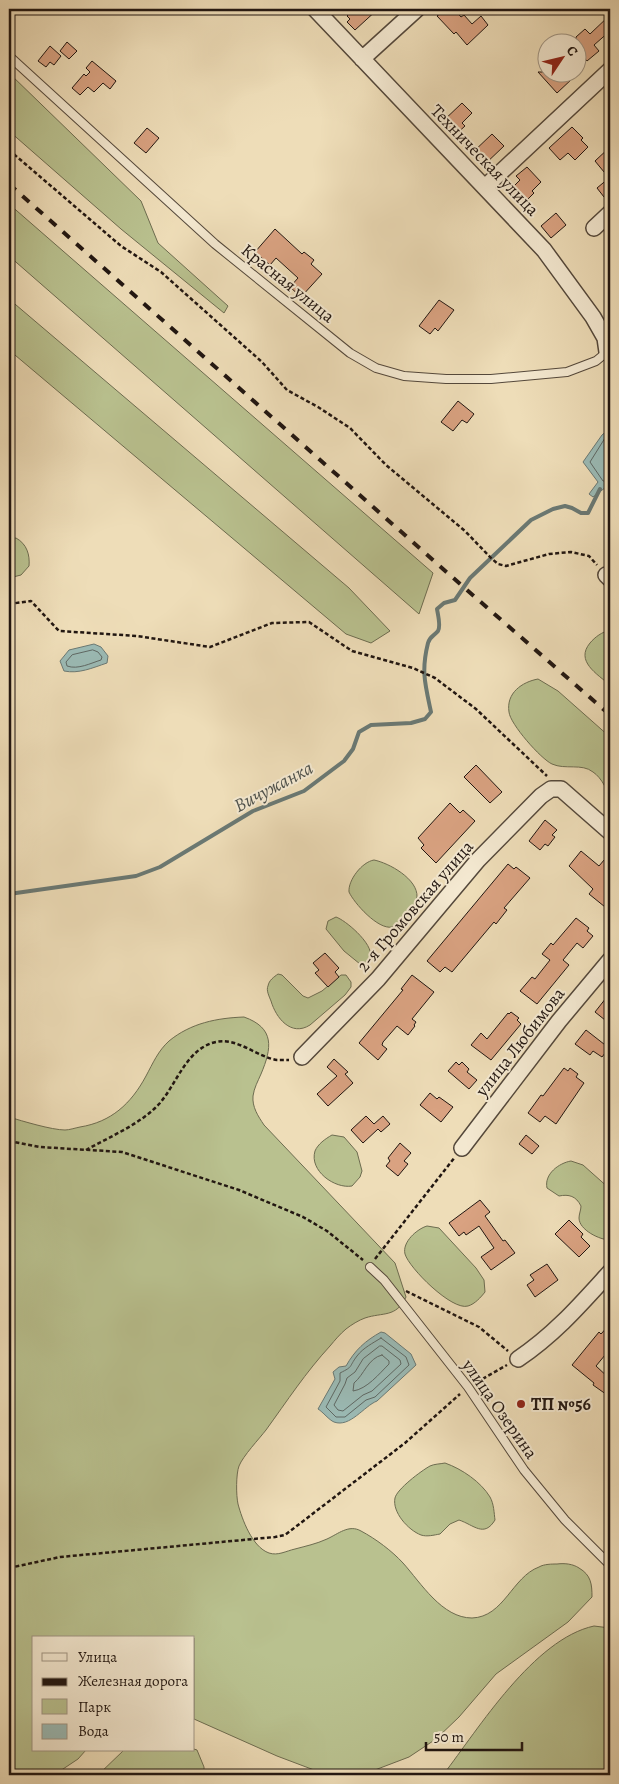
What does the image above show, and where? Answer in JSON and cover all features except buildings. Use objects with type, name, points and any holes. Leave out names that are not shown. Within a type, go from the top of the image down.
[{"type":"street","name":"Техническая улица","points":[[315,9],[556,264],[593,317],[605,338],[607,352]]},
{"type":"street","points":[[362,59],[417,9]]},
{"type":"street","points":[[485,187],[610,70]]},
{"type":"street","points":[[594,228],[610,213]]},
{"type":"street","name":"2-я Громовская улица","points":[[302,1056],[378,979],[478,860],[541,796],[551,789],[561,789]]},
{"type":"street","points":[[561,789],[610,832]]},
{"type":"street","name":"улица Любимова","points":[[462,1148],[558,1021],[610,960]]},
{"type":"street","points":[[518,1359],[543,1342],[610,1272]]},
{"type":"lane","name":"Красная улица","points":[[9,56],[216,244],[350,353],[376,368],[404,376],[446,379],[500,379],[567,372],[596,360],[607,352]]},
{"type":"lane","name":"улица Озерина","points":[[370,1266],[384,1280],[468,1386],[524,1470],[565,1520],[610,1565]]},
{"type":"path","points":[[9,150],[121,246],[160,272],[262,362],[287,390],[350,428],[386,465],[465,531],[491,558],[506,566],[549,554],[571,552],[589,556],[608,577]]},
{"type":"path","points":[[9,604],[31,601],[59,631],[136,636],[210,647],[272,623],[309,622],[352,650],[413,668],[436,678],[476,709],[561,789]]},
{"type":"path","points":[[85,1150],[150,1113],[161,1102],[196,1052],[204,1046],[228,1041],[277,1060],[292,1060],[302,1056]]},
{"type":"path","points":[[9,1141],[40,1147],[122,1152],[239,1190],[303,1217],[360,1256],[370,1266],[462,1148]]},
{"type":"path","points":[[9,1568],[60,1556],[285,1535],[405,1442],[468,1386],[518,1359],[479,1327],[405,1291]]},
{"type":"green space","points":[[9,73],[141,201],[158,243],[228,306],[224,313],[121,229],[9,131]]},
{"type":"green space","points":[[9,204],[433,573],[419,614],[9,256]]},
{"type":"green space","points":[[9,299],[349,588],[390,631],[371,643],[346,634],[9,350]]},
{"type":"green space","points":[[16,538],[23,543],[27,550],[29,566],[21,575],[9,578],[9,539]]},
{"type":"green space","points":[[610,630],[610,685],[594,672],[586,661],[585,656],[590,643],[601,633]]},
{"type":"green space","points":[[538,679],[558,691],[610,737],[610,801],[604,785],[589,769],[562,767],[547,761],[534,749],[515,724],[509,712],[510,699],[521,686]]},
{"type":"green space","points":[[374,860],[402,873],[416,890],[417,897],[411,909],[392,927],[386,927],[367,915],[349,892],[353,877],[365,864]]},
{"type":"green space","points":[[336,917],[349,925],[364,940],[371,955],[368,960],[360,964],[344,951],[326,929],[328,921]]},
{"type":"green space","points":[[278,974],[282,975],[303,996],[308,998],[322,991],[341,975],[346,975],[351,982],[351,987],[345,995],[310,1025],[297,1029],[285,1024],[273,1007],[267,989],[272,979]]},
{"type":"green space","points":[[244,1017],[261,1027],[266,1033],[269,1047],[265,1065],[255,1087],[253,1096],[254,1108],[264,1125],[395,1263],[406,1297],[402,1304],[393,1311],[363,1319],[342,1333],[305,1376],[241,1462],[237,1474],[237,1500],[242,1517],[253,1539],[263,1550],[276,1554],[319,1542],[344,1530],[357,1529],[389,1550],[442,1606],[461,1616],[472,1618],[483,1616],[492,1611],[530,1572],[546,1565],[569,1564],[583,1571],[590,1580],[592,1597],[568,1622],[496,1674],[459,1717],[436,1739],[409,1757],[367,1773],[352,1775],[322,1773],[277,1756],[195,1719],[195,1636],[32,1636],[32,1752],[84,1752],[78,1759],[54,1775],[14,1775],[9,1773],[9,1117],[59,1130],[91,1125],[101,1121],[119,1110],[134,1095],[156,1057],[169,1041],[195,1026],[224,1019]]},
{"type":"green space","points":[[332,1135],[344,1137],[357,1152],[362,1171],[360,1177],[352,1186],[338,1185],[331,1182],[320,1172],[316,1165],[314,1158],[316,1148]]},
{"type":"green space","points":[[571,1161],[583,1165],[610,1189],[610,1240],[596,1236],[582,1226],[579,1218],[581,1206],[574,1198],[566,1195],[559,1196],[547,1188],[548,1178],[553,1170]]},
{"type":"green space","points":[[427,1226],[439,1228],[476,1268],[484,1280],[485,1292],[473,1304],[461,1306],[452,1302],[422,1278],[408,1260],[405,1249],[408,1241],[415,1233]]},
{"type":"green space","points":[[445,1463],[471,1477],[482,1486],[490,1497],[495,1520],[487,1528],[478,1529],[459,1520],[450,1524],[440,1534],[423,1536],[406,1525],[398,1515],[395,1498],[400,1490],[415,1476],[430,1466]]},
{"type":"green space","points":[[594,1626],[610,1628],[610,1775],[443,1775],[509,1688],[529,1666],[550,1648],[572,1634]]},
{"type":"green space","points":[[195,1749],[204,1767],[204,1775],[98,1775],[122,1752],[195,1752]]},
{"type":"water","points":[[610,428],[610,484],[593,497],[589,494],[598,482],[583,462],[602,435]]},
{"type":"water","points":[[94,644],[101,647],[108,656],[107,663],[91,669],[64,671],[60,661],[69,650]]},
{"type":"water","points":[[381,1332],[385,1333],[411,1354],[416,1365],[377,1401],[351,1419],[340,1423],[332,1421],[318,1409],[335,1379],[333,1372],[339,1367],[346,1366],[361,1346]]},
{"type":"waterway","name":"Вичужанка","points":[[9,894],[136,876],[160,867],[253,811],[304,791],[344,761],[353,749],[359,732],[371,725],[411,723],[425,719],[431,712],[424,670],[429,641],[439,629],[437,609],[444,603],[455,600],[470,578],[531,520],[553,509],[565,506],[581,513],[588,513],[600,489]]},
{"type":"railway","points":[[9,184],[610,715]]},
{"type":"place","name":"ТП №56","points":[[521,1404]]}]
